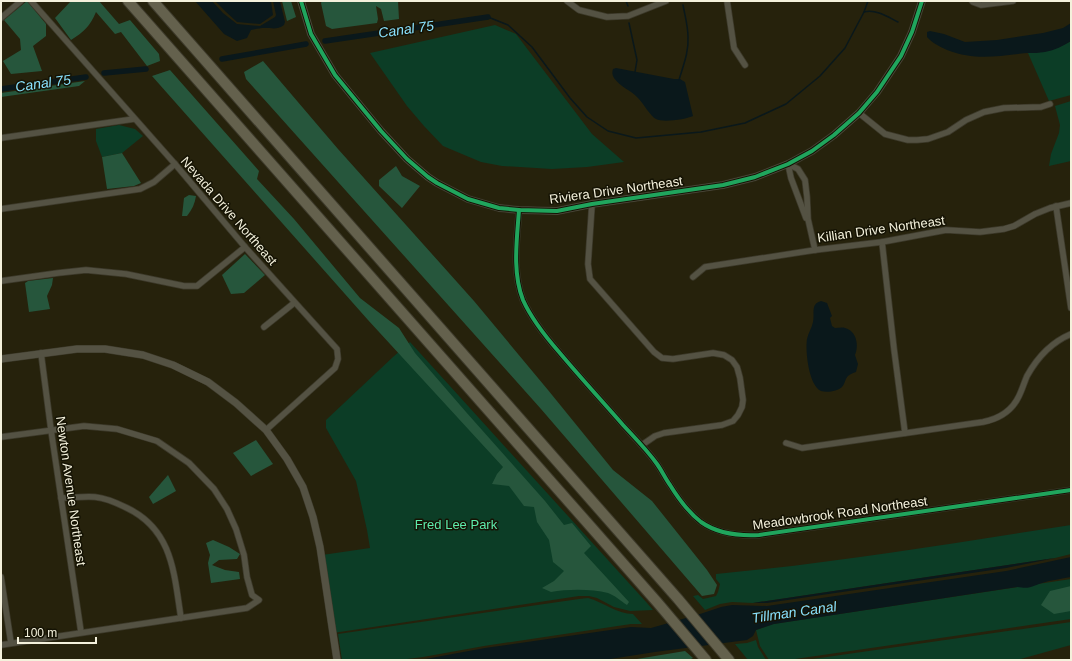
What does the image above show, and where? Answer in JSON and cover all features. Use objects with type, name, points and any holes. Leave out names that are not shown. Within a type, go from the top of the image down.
[{"type":"highway","points":[[128,1],[705,658]]},
{"type":"highway","points":[[153,1],[678,599],[727,657]]},
{"type":"street","points":[[1,18],[21,1]]},
{"type":"street","name":"Nevada Drive Northeast","points":[[31,1],[175,164],[294,303],[337,349],[338,359],[335,368],[266,430]]},
{"type":"street","name":"Riviera Drive Northeast","points":[[301,1],[311,34],[335,76],[381,131],[407,159],[428,177],[468,198],[499,208],[557,211],[592,204],[723,185],[756,177],[788,164],[834,135],[859,113],[877,92],[901,56],[912,32],[922,1]]},
{"type":"street","points":[[567,1],[579,10],[607,17],[628,16],[666,1]]},
{"type":"street","points":[[727,1],[734,48],[745,65]]},
{"type":"street","points":[[972,1],[981,5],[1013,1]]},
{"type":"street","points":[[859,113],[885,134],[908,140],[917,140],[928,139],[948,132],[966,120],[984,112],[1004,108],[1041,107],[1050,104]]},
{"type":"street","points":[[1,138],[134,119]]},
{"type":"street","points":[[1,209],[140,189],[154,182],[175,164]]},
{"type":"street","points":[[788,164],[791,178],[806,218],[808,219]]},
{"type":"street","points":[[788,164],[798,169],[805,180],[808,219],[815,250]]},
{"type":"street","name":"Killian Drive Northeast","points":[[693,276],[705,267],[815,250],[882,242],[946,230],[980,232],[1004,229],[1014,226],[1035,214],[1056,206],[1071,203]]},
{"type":"street","points":[[592,204],[588,264],[590,279],[654,352],[662,358],[673,359],[713,353],[724,355],[732,360],[737,366],[740,378],[743,400],[742,407],[733,421],[722,425],[664,433],[655,436],[642,445]]},
{"type":"street","points":[[1056,206],[1071,308]]},
{"type":"street","name":"Meadowbrook Road Northeast","points":[[519,210],[516,262],[521,293],[530,314],[538,327],[574,370],[642,445],[689,511],[702,523],[726,533],[743,536],[759,535],[1071,490]]},
{"type":"street","points":[[882,242],[905,433]]},
{"type":"street","points":[[1,282],[86,270],[126,274],[184,286],[197,286],[245,247]]},
{"type":"street","points":[[264,327],[294,303]]},
{"type":"street","points":[[786,443],[802,448],[994,420],[1005,414],[1017,401],[1027,376],[1037,361],[1054,343],[1071,334]]},
{"type":"street","points":[[1,359],[77,349],[105,349],[143,355],[173,365],[208,382],[236,402],[266,430],[287,459],[303,487],[320,547],[337,660]]},
{"type":"street","name":"Newton Avenue Northeast","points":[[40,354],[81,632]]},
{"type":"street","points":[[1,437],[84,426],[117,429],[157,441],[189,463],[214,489],[227,509],[236,529],[244,555],[247,577],[252,594],[259,600],[247,608],[1,645]]},
{"type":"street","points":[[61,498],[95,497],[115,502],[137,513],[154,528],[167,549],[173,568],[181,618]]},
{"type":"street","points":[[1,577],[11,643]]},
{"type":"green space","points":[[27,1],[46,24],[46,36],[33,46],[42,71],[11,74],[3,61],[21,50],[20,39],[4,20]]},
{"type":"green space","points":[[71,1],[99,1],[119,24],[130,20],[159,54],[160,61],[147,66],[121,32],[115,34],[96,12],[86,28],[71,40],[55,18]]},
{"type":"green space","points":[[282,1],[291,1],[296,17],[287,21]]},
{"type":"green space","points":[[322,1],[398,1],[399,19],[384,21],[381,9],[376,6],[378,19],[377,23],[332,29],[326,26],[321,3]]},
{"type":"green space","points":[[495,25],[516,34],[592,134],[624,162],[587,167],[552,169],[502,166],[481,162],[443,146],[407,106],[370,53]]},
{"type":"green space","points":[[1071,41],[1071,95],[1049,101],[1028,53],[1050,50]]},
{"type":"green space","points":[[263,61],[338,149],[474,301],[613,470],[652,501],[707,570],[717,585],[714,594],[702,596],[541,409],[246,79],[244,72]]},
{"type":"green space","points":[[170,70],[259,171],[257,179],[294,219],[360,298],[399,328],[415,353],[545,501],[564,525],[572,523],[591,546],[584,553],[629,602],[627,605],[608,593],[580,590],[551,592],[542,588],[554,581],[564,571],[553,562],[549,540],[537,522],[534,507],[524,506],[509,486],[492,484],[497,474],[503,467],[368,320],[152,76]]},
{"type":"green space","points":[[85,81],[79,86],[1,97],[1,93]]},
{"type":"green space","points":[[1071,101],[1071,161],[1049,166],[1060,125],[1055,106]]},
{"type":"green space","points":[[119,125],[135,129],[143,136],[122,153],[102,157],[96,141],[96,129]]},
{"type":"green space","points":[[122,153],[141,183],[134,186],[107,189],[102,157]]},
{"type":"green space","points":[[396,166],[402,176],[420,186],[402,208],[379,186],[379,180]]},
{"type":"green space","points":[[189,195],[196,196],[194,204],[187,216],[182,216],[184,198]]},
{"type":"green space","points":[[245,254],[265,275],[244,293],[231,294],[222,275]]},
{"type":"green space","points":[[53,278],[52,285],[47,296],[50,309],[29,312],[25,283],[28,281]]},
{"type":"green space","name":"Fred Lee Park","points":[[410,342],[653,610],[630,611],[614,607],[597,598],[579,596],[333,633],[322,555],[370,548],[356,481],[326,428],[326,420]]},
{"type":"green space","points":[[256,440],[273,464],[251,476],[233,453]]},
{"type":"green space","points":[[168,475],[176,491],[153,504],[149,497]]},
{"type":"green space","points":[[1071,525],[1071,554],[1055,558],[753,603],[732,602],[720,604],[705,610],[693,596],[698,595],[703,599],[716,596],[720,584],[716,579],[716,574],[938,546]]},
{"type":"green space","points":[[213,540],[240,554],[237,559],[219,560],[212,565],[225,570],[239,572],[240,579],[211,583],[208,563],[210,555],[206,543]]},
{"type":"green space","points":[[1071,579],[1071,619],[788,660],[769,660],[760,646],[756,630],[773,624]]},
{"type":"green space","points":[[1071,586],[1071,611],[1054,614],[1041,605],[1050,591]]},
{"type":"green space","points":[[588,598],[621,612],[633,614],[642,624],[631,624],[399,660],[342,660],[338,634]]},
{"type":"green space","points":[[1071,622],[1071,645],[1017,660],[806,660]]},
{"type":"green space","points":[[756,640],[758,647],[766,660],[748,660],[735,644],[747,643]]},
{"type":"green space","points":[[685,651],[693,658],[689,660],[631,660]]},
{"type":"water","points":[[195,1],[212,1],[223,13],[237,24],[260,26],[275,17],[276,15],[273,1],[280,1],[285,22],[282,27],[251,30],[247,38],[237,41],[224,34]]},
{"type":"water","points":[[215,1],[271,1],[273,15],[260,24],[237,22]]},
{"type":"water","points":[[1071,23],[1071,41],[1056,49],[1040,53],[987,57],[968,56],[947,50],[933,43],[927,37],[927,32],[930,31],[944,34],[965,42],[997,40],[1043,33],[1063,28]]},
{"type":"water","points":[[616,68],[680,79],[685,82],[693,116],[669,121],[656,119],[635,95],[619,84],[614,78],[613,69]]},
{"type":"water","points":[[821,301],[827,303],[832,316],[830,318],[832,326],[835,328],[844,328],[852,332],[857,343],[855,355],[858,364],[856,372],[848,376],[843,386],[835,391],[829,392],[821,391],[813,382],[809,368],[807,351],[807,339],[813,322],[814,307],[815,304]]},
{"type":"water","name":"Tillman Canal","points":[[1071,557],[1071,577],[1049,581],[1032,587],[1017,587],[774,624],[756,630],[753,636],[747,640],[604,660],[420,660],[485,648],[631,627],[651,628],[732,605],[767,606],[1006,571]]},
{"type":"water","points":[[1055,558],[1006,568],[767,603],[753,603]]},
{"type":"waterway","points":[[626,1],[628,6]]},
{"type":"waterway","points":[[488,17],[508,25],[532,47],[570,98],[587,117],[608,131],[636,138],[701,132],[745,123],[786,104],[820,76],[845,48],[864,12],[868,1]]},
{"type":"waterway","points":[[679,80],[688,48],[688,29],[683,5]]},
{"type":"waterway","points":[[864,12],[868,11],[877,13],[898,22]]},
{"type":"waterway","name":"Canal 75","points":[[325,41],[488,17]]},
{"type":"waterway","points":[[629,23],[637,60],[635,72]]},
{"type":"waterway","name":"Canal 75","points":[[222,59],[306,44]]},
{"type":"waterway","name":"Canal 75","points":[[104,73],[146,69]]},
{"type":"waterway","name":"Canal 75","points":[[1,89],[86,77]]},
{"type":"cycle path","points":[[301,1],[311,34],[335,75],[381,131],[407,159],[428,177],[468,199],[499,208],[557,211],[592,204],[723,185],[755,177],[788,164],[812,151],[834,135],[859,113],[877,92],[901,56],[912,32],[922,1]]},
{"type":"cycle path","points":[[519,210],[516,244],[517,278],[523,300],[530,314],[554,346],[649,454],[684,505],[696,518],[708,526],[722,532],[744,535],[759,535],[1071,490]]}]
